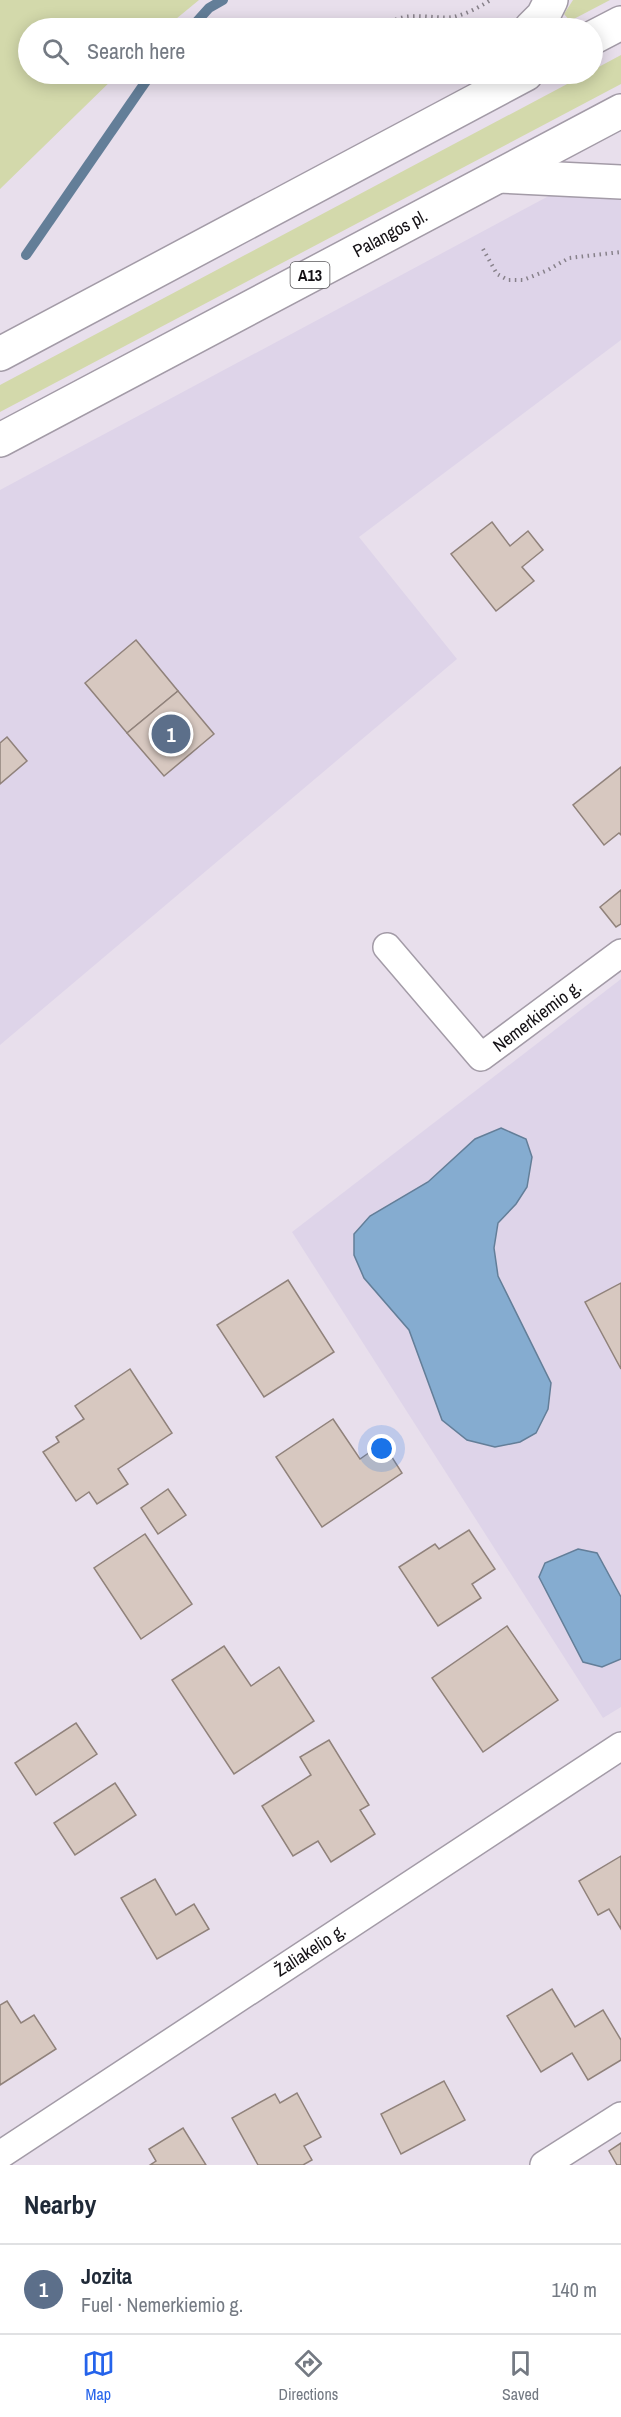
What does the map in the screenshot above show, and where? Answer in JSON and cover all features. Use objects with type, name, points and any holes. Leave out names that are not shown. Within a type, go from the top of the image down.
[{"type":"highway","points":[[541,18],[551,0]]},
{"type":"highway","points":[[603,32],[621,23]]},
{"type":"highway","points":[[447,115],[478,84]]},
{"type":"highway","points":[[0,354],[507,84]]},
{"type":"highway","name":"Palangos pl.","points":[[0,440],[621,111]]},
{"type":"highway","points":[[497,176],[621,182]]},
{"type":"street","name":"Nemerkiemio g.","points":[[387,947],[481,1057],[621,953]]},
{"type":"street","name":"Žaliakelio g.","points":[[0,2155],[621,1746]]},
{"type":"street","points":[[544,2165],[621,2116]]},
{"type":"path","points":[[400,18],[452,17],[473,10],[491,0]]},
{"type":"path","points":[[483,249],[496,274],[508,280],[523,280],[569,258],[621,252]]},
{"type":"shaded area","points":[[560,190],[621,198],[621,340],[359,537],[457,659],[0,1045],[0,490]]},
{"type":"shaded area","points":[[621,979],[621,1707],[603,1718],[292,1232]]},
{"type":"green space","points":[[0,0],[199,0],[177,18],[18,18],[18,84],[108,84],[0,189]]},
{"type":"green space","points":[[573,0],[610,0],[576,18],[567,18],[564,14]]},
{"type":"green space","points":[[621,55],[621,84],[0,412],[0,385],[567,84],[603,84],[603,65]]},
{"type":"water","points":[[501,1128],[526,1139],[532,1157],[527,1187],[516,1204],[498,1223],[494,1248],[498,1276],[551,1383],[548,1409],[536,1433],[520,1442],[495,1447],[467,1440],[442,1420],[409,1330],[364,1278],[354,1255],[354,1234],[370,1216],[428,1182],[475,1139]]},
{"type":"water","points":[[578,1549],[597,1553],[621,1597],[621,1659],[602,1667],[583,1662],[539,1577],[545,1563]]},
{"type":"building","points":[[492,522],[510,546],[528,531],[543,550],[522,567],[534,581],[496,611],[451,554]]},
{"type":"building","points":[[136,640],[178,691],[127,733],[85,683]]},
{"type":"building","points":[[178,691],[214,734],[164,776],[127,733]]},
{"type":"building","points":[[7,737],[27,761],[0,784],[0,743]]},
{"type":"building","points":[[621,767],[621,835],[619,833],[604,845],[573,805]]},
{"type":"building","points":[[621,890],[621,924],[616,927],[600,907]]},
{"type":"building","points":[[288,1280],[334,1352],[264,1397],[217,1325]]},
{"type":"building","points":[[621,1283],[621,1369],[585,1302]]},
{"type":"building","points":[[130,1369],[172,1433],[118,1469],[128,1484],[97,1504],[89,1492],[76,1501],[43,1452],[59,1442],[56,1437],[84,1419],[75,1406]]},
{"type":"building","points":[[333,1419],[360,1459],[383,1443],[402,1473],[322,1527],[276,1457]]},
{"type":"building","points":[[168,1489],[186,1515],[158,1534],[141,1508]]},
{"type":"building","points":[[469,1530],[495,1569],[472,1584],[481,1598],[438,1626],[399,1567],[435,1544],[439,1549]]},
{"type":"building","points":[[145,1534],[192,1604],[141,1639],[94,1568]]},
{"type":"building","points":[[507,1626],[558,1700],[483,1752],[432,1678]]},
{"type":"building","points":[[224,1646],[251,1686],[279,1667],[314,1721],[234,1774],[172,1680]]},
{"type":"building","points":[[76,1723],[97,1754],[36,1795],[15,1763]]},
{"type":"building","points":[[329,1740],[369,1805],[360,1810],[375,1834],[331,1862],[318,1841],[293,1856],[262,1806],[311,1775],[300,1757]]},
{"type":"building","points":[[115,1783],[136,1815],[75,1855],[54,1823]]},
{"type":"building","points":[[621,1856],[621,1929],[609,1909],[598,1915],[579,1881]]},
{"type":"building","points":[[155,1879],[176,1915],[194,1904],[209,1929],[157,1959],[121,1898]]},
{"type":"building","points":[[552,1989],[575,2027],[603,2010],[621,2040],[621,2060],[588,2080],[572,2053],[541,2072],[507,2016]]},
{"type":"building","points":[[7,2001],[21,2023],[34,2015],[56,2049],[0,2085],[0,2005]]},
{"type":"building","points":[[444,2081],[465,2120],[401,2154],[381,2114]]},
{"type":"building","points":[[297,2093],[321,2137],[304,2146],[312,2160],[303,2165],[258,2165],[232,2118],[275,2094],[280,2103]]},
{"type":"building","points":[[183,2128],[206,2165],[150,2165],[156,2161],[149,2149]]},
{"type":"building","points":[[621,2143],[621,2165],[617,2165],[609,2151]]},
{"type":"waterway","points":[[200,18],[209,8],[223,0]]},
{"type":"waterway","points":[[26,255],[144,84]]},
{"type":"place","name":"Jozita","points":[[171,734]]}]
